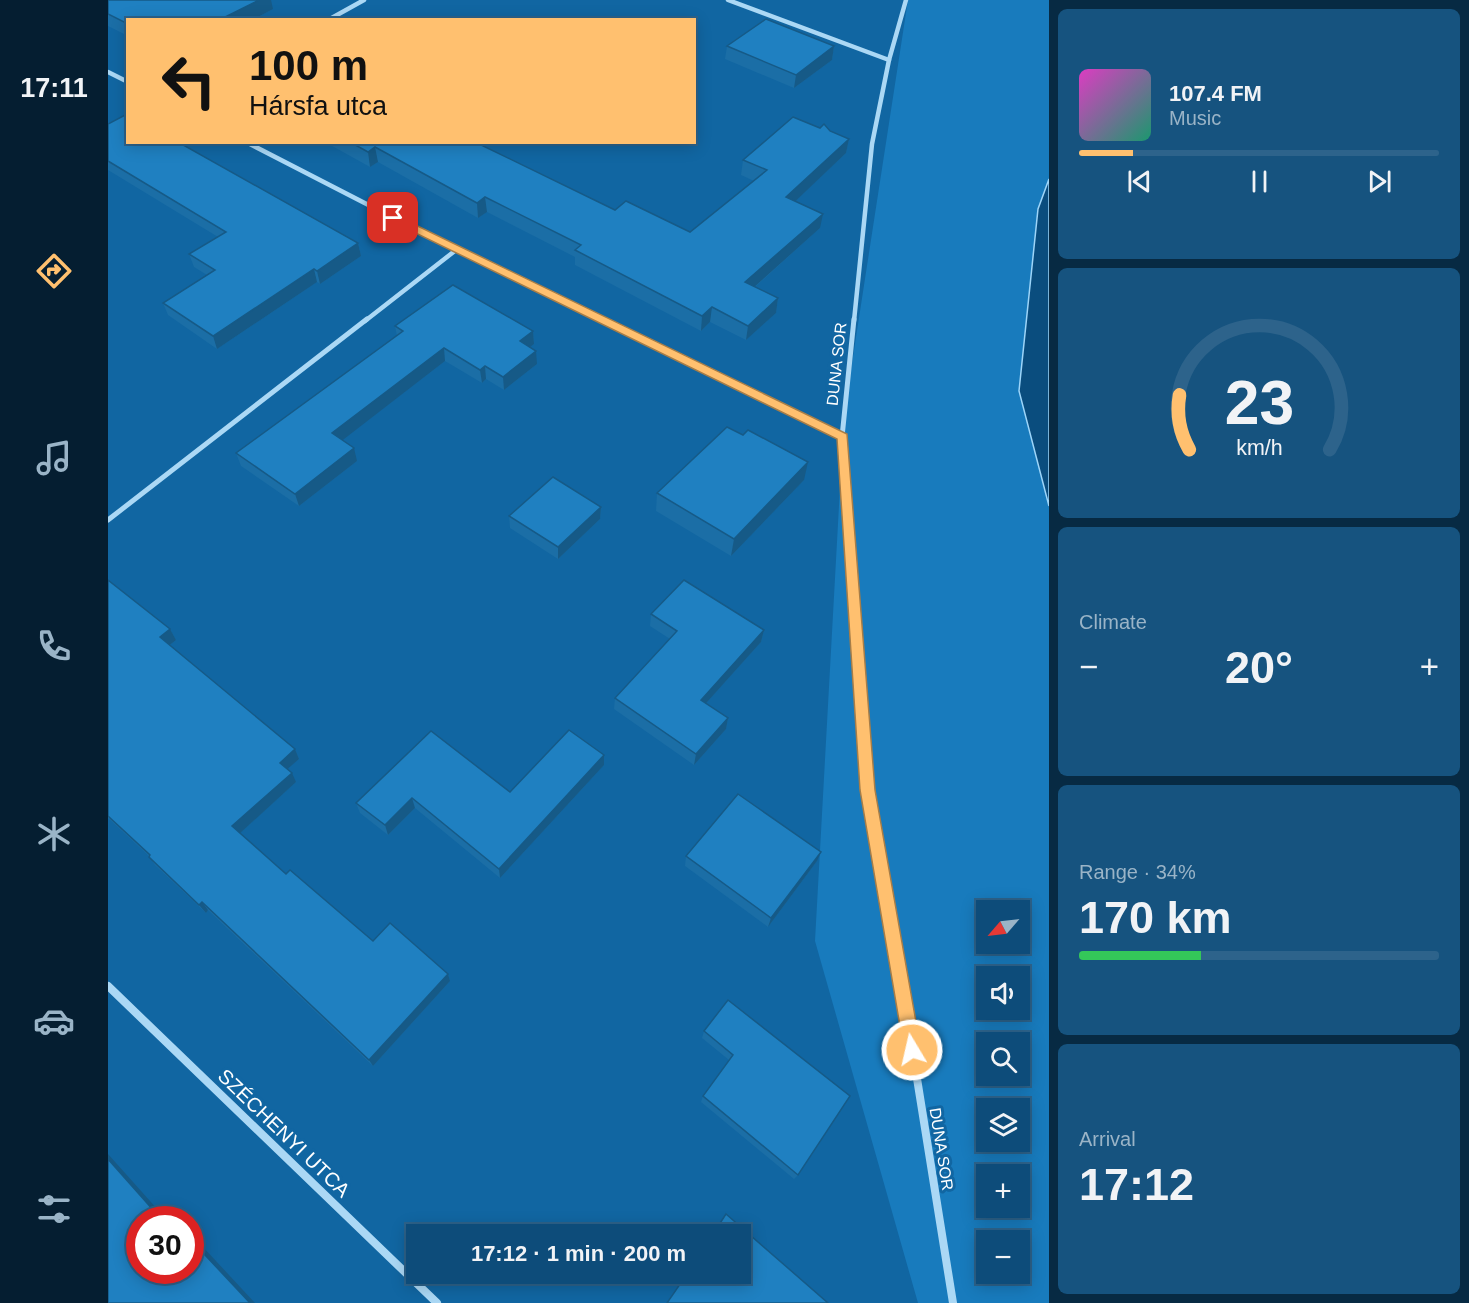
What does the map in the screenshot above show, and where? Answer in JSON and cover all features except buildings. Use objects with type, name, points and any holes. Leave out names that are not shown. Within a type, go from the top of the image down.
[{"type":"street","points":[[332,18],[363,0]]},
{"type":"street","points":[[728,0],[889,60]]},
{"type":"street","name":"DUNA SOR","points":[[906,0],[889,60],[872,144],[842,437],[867,790],[894,935],[953,1303]]},
{"type":"street","points":[[108,72],[126,81]]},
{"type":"street","points":[[250,144],[456,250],[842,437]]},
{"type":"street","points":[[108,520],[456,250]]},
{"type":"street","name":"SZÉCHENYI UTCA","points":[[108,986],[437,1303]]},
{"type":"shaded area","points":[[908,0],[1049,0],[1049,179],[1038,209],[1019,391],[1049,506],[1049,1303],[918,1303],[815,941],[844,415]]},
{"type":"shaded area","points":[[1049,179],[1049,506],[1019,391],[1038,209]]},
{"type":"route","points":[[393,218],[842,437],[867,790],[894,935],[912,1050]]}]
